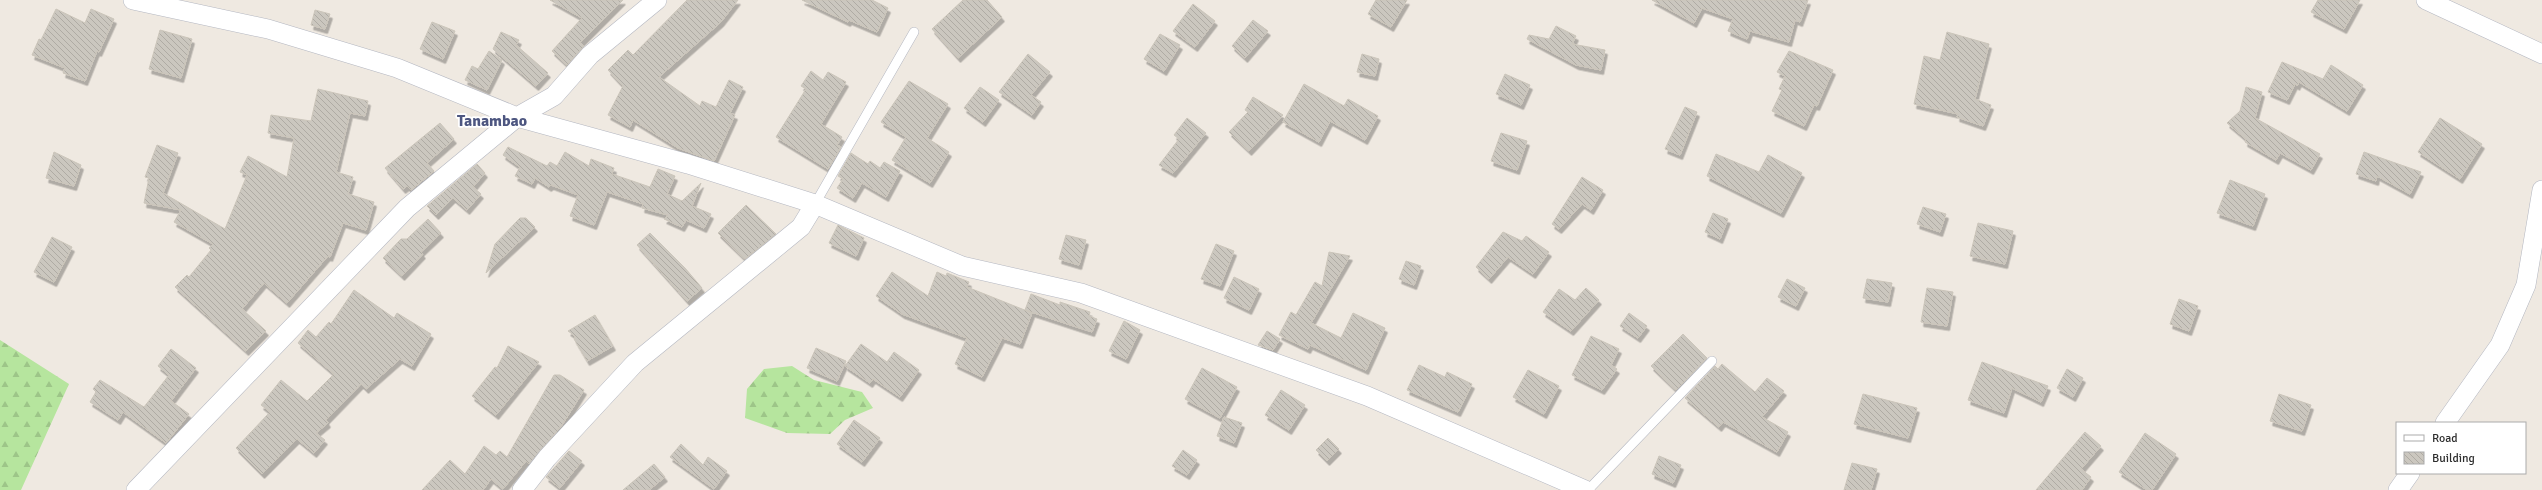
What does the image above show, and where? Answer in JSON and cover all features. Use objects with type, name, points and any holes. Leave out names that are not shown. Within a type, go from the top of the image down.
[{"type":"street","points":[[136,490],[407,208],[517,117],[554,96],[590,55],[657,0]]},
{"type":"street","points":[[2426,0],[2542,54]]},
{"type":"street","points":[[143,1],[268,29],[382,64],[517,117],[688,164],[815,204],[962,266],[1081,293],[1367,396],[1585,490]]},
{"type":"street","points":[[2446,422],[2500,345],[2526,285],[2542,190]]},
{"type":"street","points":[[522,490],[547,458],[635,363],[801,227],[815,204]]},
{"type":"street","points":[[2398,490],[2409,474]]},
{"type":"lane","points":[[815,204],[914,32]]},
{"type":"lane","points":[[1588,490],[1712,361]]},
{"type":"green space","points":[[0,340],[69,384],[21,490],[0,490]]},
{"type":"green space","points":[[792,366],[814,380],[862,392],[873,408],[845,420],[830,434],[787,433],[745,418],[747,389],[764,369]]},
{"type":"building","points":[[550,0],[623,0],[580,43],[584,46],[567,65],[552,51],[582,18]]},
{"type":"building","points":[[687,0],[738,0],[721,22],[659,77],[700,106],[702,101],[716,107],[729,80],[743,87],[730,113],[735,115],[714,161],[678,148],[633,120],[630,127],[608,115],[623,86],[608,70],[628,50],[633,55]]},
{"type":"building","points":[[802,0],[872,0],[888,8],[877,32],[849,20],[848,22]]},
{"type":"building","points":[[963,0],[987,0],[1002,17],[958,58],[932,29]]},
{"type":"building","points":[[1376,0],[1407,0],[1391,27],[1368,14]]},
{"type":"building","points":[[1652,0],[1808,0],[1800,22],[1795,20],[1789,42],[1750,31],[1747,39],[1728,31],[1733,19],[1702,8],[1694,23]]},
{"type":"building","points":[[2318,0],[2360,0],[2344,29],[2311,12]]},
{"type":"building","points":[[1193,4],[1215,21],[1195,47],[1173,31]]},
{"type":"building","points":[[56,9],[85,23],[91,9],[114,19],[99,52],[97,51],[85,81],[63,73],[65,68],[32,55]]},
{"type":"building","points":[[315,10],[330,14],[325,29],[311,25]]},
{"type":"building","points":[[1253,20],[1268,31],[1245,58],[1232,46]]},
{"type":"building","points":[[432,22],[455,31],[443,59],[420,49]]},
{"type":"building","points":[[1556,26],[1576,36],[1572,44],[1605,50],[1601,70],[1576,65],[1527,39],[1529,35],[1549,39]]},
{"type":"building","points":[[160,30],[192,39],[181,78],[149,69]]},
{"type":"building","points":[[501,32],[519,40],[516,45],[548,73],[536,86],[493,49]]},
{"type":"building","points":[[1947,32],[1989,44],[1975,99],[1991,105],[1983,126],[1957,117],[1958,114],[1914,104],[1924,56],[1940,60]]},
{"type":"building","points":[[1160,34],[1180,45],[1164,71],[1144,59]]},
{"type":"building","points":[[489,51],[502,60],[487,90],[465,80],[472,66],[478,69]]},
{"type":"building","points":[[1789,51],[1833,70],[1817,106],[1814,105],[1804,126],[1772,111],[1782,90],[1779,89],[1785,76],[1777,72]]},
{"type":"building","points":[[1028,54],[1050,72],[1031,95],[1041,102],[1032,115],[999,92]]},
{"type":"building","points":[[1362,54],[1379,59],[1375,76],[1357,72]]},
{"type":"building","points":[[2282,62],[2323,79],[2331,65],[2363,85],[2347,111],[2299,82],[2297,86],[2295,84],[2287,100],[2268,92]]},
{"type":"building","points":[[811,71],[823,80],[828,72],[846,82],[821,124],[842,137],[837,145],[841,147],[828,169],[776,137],[806,89],[801,86]]},
{"type":"building","points":[[1505,74],[1530,85],[1521,105],[1496,94]]},
{"type":"building","points":[[909,81],[948,104],[927,138],[949,152],[930,183],[892,160],[906,137],[881,122]]},
{"type":"building","points":[[1304,84],[1344,106],[1348,99],[1378,116],[1365,140],[1330,121],[1319,142],[1283,122]]},
{"type":"building","points":[[980,87],[999,100],[983,122],[964,108]]},
{"type":"building","points":[[2246,87],[2262,92],[2255,118],[2320,154],[2311,170],[2280,153],[2276,160],[2245,142],[2246,139],[2227,123],[2240,111]]},
{"type":"building","points":[[318,89],[368,101],[365,116],[350,113],[336,172],[353,177],[348,194],[374,202],[366,230],[343,223],[330,257],[328,256],[287,303],[264,283],[242,309],[266,331],[246,351],[175,287],[187,275],[189,277],[211,250],[209,248],[213,244],[174,222],[181,210],[144,203],[149,178],[145,177],[157,145],[178,153],[163,193],[225,229],[247,175],[240,172],[248,156],[287,177],[294,138],[268,133],[271,115],[311,121]]},
{"type":"building","points":[[1253,97],[1283,115],[1249,151],[1229,132],[1248,112],[1245,110]]},
{"type":"building","points":[[1685,107],[1697,112],[1680,155],[1665,149]]},
{"type":"building","points":[[1187,118],[1206,133],[1173,173],[1159,165],[1179,139],[1174,135]]},
{"type":"building","points":[[2440,118],[2482,144],[2460,179],[2418,152]]},
{"type":"building","points":[[440,123],[454,139],[427,163],[434,171],[411,190],[407,186],[403,189],[385,168]]},
{"type":"building","points":[[1501,133],[1527,141],[1517,170],[1491,161]]},
{"type":"building","points":[[508,147],[547,166],[550,162],[557,166],[565,152],[589,166],[591,159],[614,168],[612,174],[650,187],[658,169],[675,176],[667,194],[682,201],[701,183],[692,206],[711,214],[704,228],[686,220],[682,227],[664,219],[668,215],[642,208],[643,204],[607,192],[594,225],[570,216],[578,195],[551,185],[549,187],[535,178],[532,184],[515,176],[520,167],[503,155]]},
{"type":"building","points":[[54,152],[81,165],[74,186],[46,178]]},
{"type":"building","points":[[2364,152],[2421,172],[2410,194],[2377,176],[2376,181],[2356,174]]},
{"type":"building","points":[[851,153],[868,164],[870,161],[880,168],[884,162],[900,171],[886,197],[862,183],[853,198],[837,188],[843,179],[838,176]]},
{"type":"building","points":[[1716,154],[1759,172],[1768,155],[1802,173],[1781,213],[1707,176]]},
{"type":"building","points":[[477,164],[485,173],[473,187],[481,194],[467,210],[453,198],[436,215],[427,206]]},
{"type":"building","points":[[1582,177],[1603,190],[1591,210],[1582,204],[1559,229],[1552,224]]},
{"type":"building","points":[[2230,180],[2265,194],[2253,226],[2217,213]]},
{"type":"building","points":[[746,205],[776,234],[745,259],[718,233]]},
{"type":"building","points":[[1923,207],[1946,214],[1940,232],[1917,224]]},
{"type":"building","points":[[1713,213],[1728,219],[1720,239],[1705,232]]},
{"type":"building","points":[[520,218],[526,218],[535,227],[486,273],[495,244]]},
{"type":"building","points":[[428,219],[441,233],[421,252],[423,254],[402,276],[383,258],[401,239],[407,239]]},
{"type":"building","points":[[1978,223],[2013,231],[2005,264],[1970,256]]},
{"type":"building","points":[[838,225],[864,238],[856,256],[829,243]]},
{"type":"building","points":[[1503,232],[1522,241],[1526,236],[1549,252],[1533,274],[1508,257],[1489,279],[1476,267]]},
{"type":"building","points":[[650,233],[685,268],[702,288],[687,301],[637,245]]},
{"type":"building","points":[[1066,235],[1086,240],[1079,265],[1059,259]]},
{"type":"building","points":[[52,237],[72,247],[54,282],[34,272]]},
{"type":"building","points":[[1216,244],[1234,251],[1220,286],[1201,279]]},
{"type":"building","points":[[1329,252],[1350,256],[1311,323],[1341,338],[1353,313],[1385,328],[1366,370],[1310,345],[1308,349],[1279,335],[1291,312],[1296,315],[1315,282],[1322,286]]},
{"type":"building","points":[[1406,261],[1421,266],[1414,285],[1399,279]]},
{"type":"building","points":[[892,272],[928,296],[937,272],[946,276],[947,273],[969,282],[967,287],[1032,313],[1020,344],[1002,338],[982,377],[955,364],[967,338],[902,314],[876,296]]},
{"type":"building","points":[[1234,277],[1259,289],[1249,310],[1224,298]]},
{"type":"building","points":[[1787,279],[1805,288],[1796,306],[1778,297]]},
{"type":"building","points":[[1867,279],[1892,283],[1888,302],[1863,298]]},
{"type":"building","points":[[1586,288],[1599,300],[1571,331],[1543,312],[1559,289],[1575,300]]},
{"type":"building","points":[[1927,288],[1953,292],[1947,326],[1921,322]]},
{"type":"building","points":[[354,290],[394,318],[397,313],[431,334],[412,366],[400,359],[366,389],[361,384],[326,420],[328,423],[316,433],[325,440],[314,453],[297,439],[262,474],[236,448],[270,412],[261,405],[281,380],[307,401],[334,374],[298,343],[308,330],[316,337],[329,322],[331,324]]},
{"type":"building","points":[[1031,294],[1060,305],[1060,302],[1090,312],[1089,316],[1097,319],[1092,332],[1025,310]]},
{"type":"building","points":[[2179,299],[2198,306],[2189,331],[2170,324]]},
{"type":"building","points":[[1629,313],[1647,326],[1638,338],[1620,326]]},
{"type":"building","points":[[595,315],[613,346],[587,361],[574,339],[575,336],[568,331]]},
{"type":"building","points":[[1124,321],[1140,330],[1126,359],[1109,351]]},
{"type":"building","points":[[1267,331],[1280,339],[1273,350],[1258,345]]},
{"type":"building","points":[[1683,334],[1707,358],[1676,390],[1651,366]]},
{"type":"building","points":[[1591,336],[1619,349],[1611,365],[1617,369],[1602,390],[1572,375]]},
{"type":"building","points":[[861,344],[887,362],[894,352],[919,370],[900,397],[873,379],[870,383],[845,366]]},
{"type":"building","points":[[508,346],[539,362],[496,415],[472,396],[495,367],[497,368]]},
{"type":"building","points":[[816,348],[846,361],[837,381],[807,368]]},
{"type":"building","points":[[171,349],[196,368],[171,401],[189,414],[166,443],[123,412],[118,420],[90,402],[96,392],[93,389],[100,380],[144,407],[169,375],[158,366]]},
{"type":"building","points":[[1982,362],[2048,386],[2041,402],[2012,388],[2004,413],[1968,400]]},
{"type":"building","points":[[1722,364],[1755,392],[1767,378],[1784,391],[1762,417],[1788,432],[1777,452],[1723,422],[1719,427],[1685,398],[1715,366],[1718,369]]},
{"type":"building","points":[[1419,365],[1445,377],[1447,372],[1472,384],[1458,412],[1407,390]]},
{"type":"building","points":[[1202,368],[1237,387],[1220,418],[1185,399]]},
{"type":"building","points":[[2067,369],[2083,378],[2073,397],[2057,388]]},
{"type":"building","points":[[1528,370],[1559,386],[1544,414],[1513,397]]},
{"type":"building","points":[[554,375],[560,375],[584,390],[562,425],[529,464],[526,461],[503,489],[491,479],[483,490],[422,490],[450,460],[465,474],[484,446],[496,455],[500,451],[507,457]]},
{"type":"building","points":[[1281,390],[1305,405],[1289,430],[1265,415]]},
{"type":"building","points":[[1863,394],[1917,408],[1908,438],[1854,424]]},
{"type":"building","points":[[2279,394],[2311,405],[2302,431],[2270,421]]},
{"type":"building","points":[[1224,417],[1242,423],[1234,443],[1217,436]]},
{"type":"building","points":[[854,420],[880,438],[862,462],[837,444]]},
{"type":"building","points":[[2085,432],[2101,446],[2081,469],[2091,477],[2082,490],[2036,490]]},
{"type":"building","points":[[2145,433],[2176,454],[2152,490],[2147,490],[2119,472]]},
{"type":"building","points":[[1328,438],[1339,449],[1327,461],[1316,450]]},
{"type":"building","points":[[681,444],[703,465],[708,457],[727,471],[714,489],[670,457]]},
{"type":"building","points":[[1183,450],[1197,460],[1187,475],[1172,466]]},
{"type":"building","points":[[569,451],[582,461],[560,488],[546,477]]},
{"type":"building","points":[[1659,456],[1681,465],[1673,483],[1652,474]]},
{"type":"building","points":[[1852,463],[1877,469],[1871,490],[1844,490]]},
{"type":"building","points":[[654,464],[665,477],[649,490],[623,490]]},
{"type":"district","name":"Tanambao","points":[[492,120]]}]
